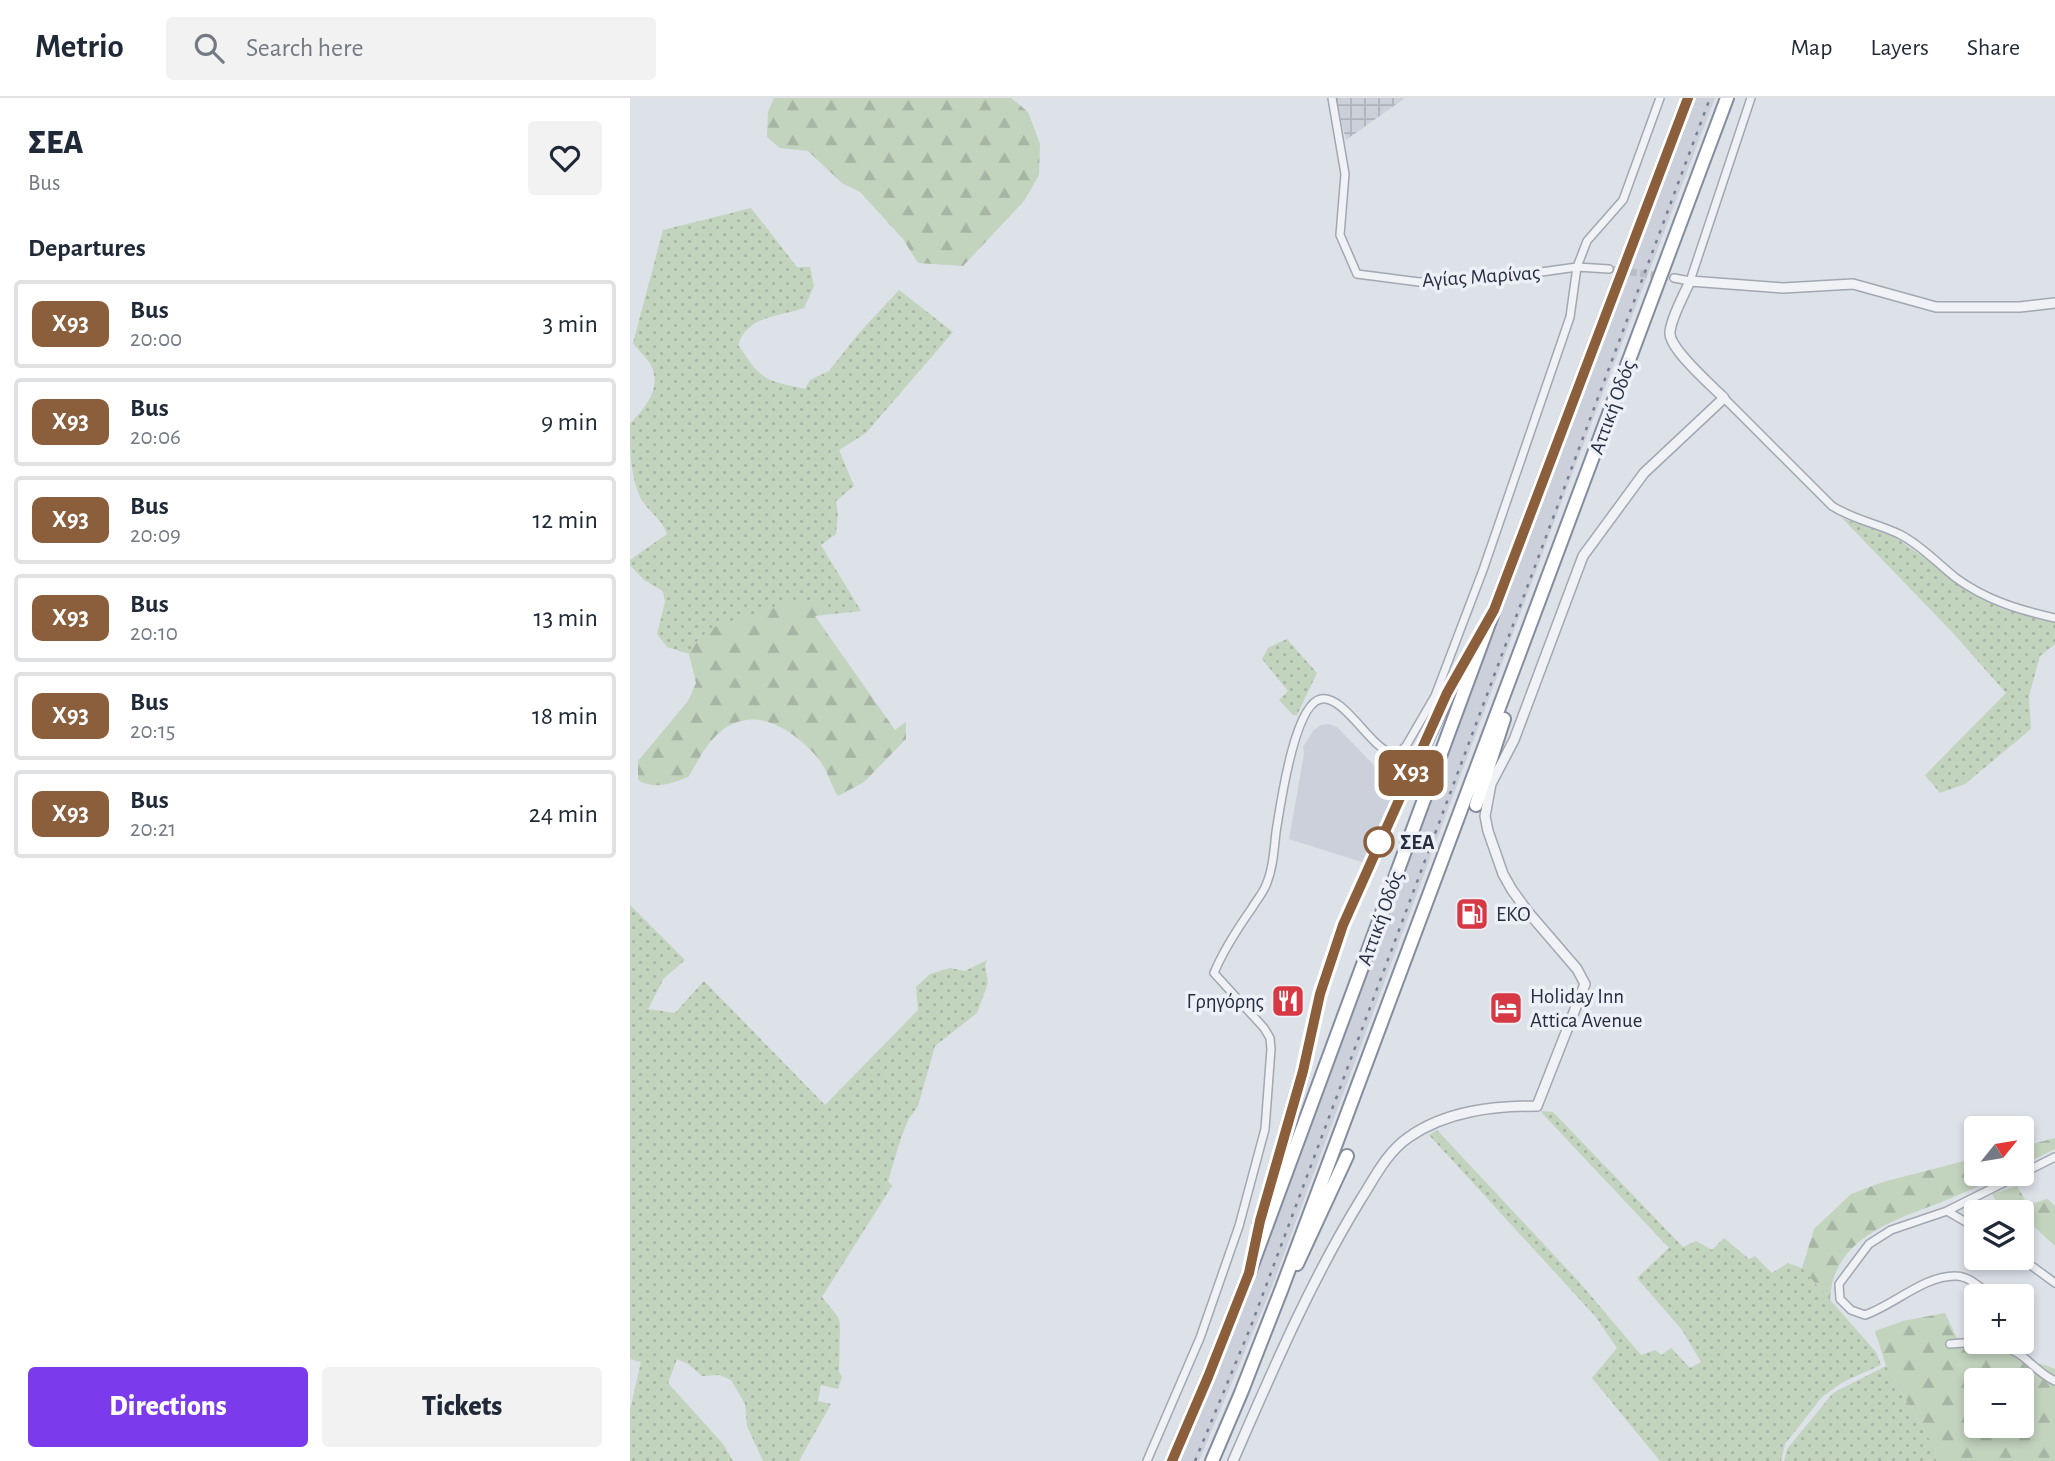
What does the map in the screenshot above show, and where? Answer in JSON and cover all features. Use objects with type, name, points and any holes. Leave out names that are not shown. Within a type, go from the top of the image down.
[{"type":"highway","name":"Αττική Οδός","points":[[1172,1461],[1249,1273],[1494,610],[1688,98]]},
{"type":"highway","name":"Αττική Οδός","points":[[1212,1461],[1282,1288],[1727,98]]},
{"type":"highway","points":[[1476,805],[1504,719],[1548,601],[1563,540]]},
{"type":"highway","points":[[1417,761],[1447,693],[1494,610]]},
{"type":"highway","points":[[1249,1273],[1260,1221],[1303,1071]]},
{"type":"highway","points":[[1282,1288],[1302,1258],[1347,1156]]},
{"type":"street","name":"Αγίας Μαρίνας","points":[[1332,98],[1345,174],[1340,235],[1357,274],[1419,282],[1527,274],[1577,267]]},
{"type":"street","points":[[1147,1461],[1209,1313],[1239,1226],[1265,1129],[1270,1038],[1214,973],[1240,925],[1266,886],[1287,765],[1307,709],[1313,702],[1326,699],[1340,707],[1391,754],[1400,752],[1416,730],[1435,696],[1457,641],[1532,428],[1570,317],[1577,267],[1587,240],[1623,200],[1660,98]]},
{"type":"street","points":[[1751,98],[1690,281],[1670,329],[1670,338],[1676,349],[1840,511],[1913,542],[1958,579],[1989,598],[2008,606],[2055,618]]},
{"type":"street","points":[[1577,267],[1609,269]]},
{"type":"street","points":[[1674,278],[1783,288],[1853,284],[1936,307],[2020,307],[2055,303]]},
{"type":"street","points":[[1233,1461],[1316,1277],[1383,1164],[1397,1146],[1427,1127],[1478,1110],[1536,1106],[1585,984],[1577,969],[1511,890],[1503,874],[1485,816],[1490,784],[1514,740],[1583,556],[1644,473],[1724,398]]},
{"type":"street","points":[[1975,1284],[1957,1276],[1941,1279],[1908,1292],[1866,1315],[1851,1310],[1840,1299],[1839,1284],[1869,1244],[1891,1230],[1947,1211],[2055,1157]]},
{"type":"street","points":[[1947,1211],[1964,1221]]},
{"type":"street","points":[[2034,1268],[2055,1283]]},
{"type":"street","points":[[1950,1344],[1964,1343]]},
{"type":"street","points":[[2018,1354],[2055,1381]]},
{"type":"shaded area","points":[[1335,98],[1405,98],[1346,140]]},
{"type":"shaded area","points":[[1694,98],[1715,98],[1556,517],[1271,1289],[1199,1461],[1181,1461],[1336,1059],[1536,516]]},
{"type":"shaded area","points":[[1329,724],[1337,727],[1390,782],[1395,792],[1395,800],[1365,863],[1289,839],[1303,747],[1314,730]]},
{"type":"green space","points":[[774,98],[1011,98],[1028,112],[1040,144],[1039,175],[1024,201],[963,266],[918,263],[903,239],[860,192],[842,183],[808,151],[780,148],[767,137],[768,112]]},
{"type":"green space","points":[[751,208],[797,267],[810,267],[814,286],[804,308],[756,322],[743,335],[738,345],[765,377],[805,389],[810,380],[829,371],[859,333],[899,290],[953,332],[866,433],[839,450],[854,486],[836,501],[836,534],[821,545],[861,611],[825,615],[818,603],[791,603],[700,637],[689,654],[667,647],[657,634],[665,602],[663,591],[644,580],[630,565],[630,560],[667,534],[641,499],[633,472],[630,424],[650,398],[654,374],[651,365],[633,343],[663,230]]},
{"type":"green space","points":[[1842,518],[1895,537],[1967,588],[2002,609],[2055,622],[2055,644],[2040,656],[2029,696],[2031,729],[1965,784],[1940,793],[1925,775],[2006,693],[1953,633]]},
{"type":"green space","points":[[791,603],[819,603],[825,615],[815,616],[895,730],[906,722],[906,739],[864,782],[838,796],[818,758],[805,745],[777,725],[762,720],[733,724],[719,733],[703,752],[688,777],[657,785],[638,780],[638,761],[688,701],[696,683],[689,654],[700,637],[718,625]]},
{"type":"green space","points":[[1287,639],[1317,673],[1297,715],[1293,715],[1279,700],[1288,691],[1262,659],[1268,648]]},
{"type":"green space","points":[[630,905],[685,960],[664,978],[648,1009],[675,1013],[704,981],[825,1105],[918,1010],[916,987],[930,974],[950,968],[965,971],[987,960],[985,965],[988,983],[977,1013],[935,1046],[918,1106],[908,1120],[901,1138],[888,1181],[892,1186],[822,1297],[840,1323],[839,1372],[842,1377],[838,1389],[821,1385],[818,1401],[831,1404],[799,1461],[763,1461],[747,1426],[745,1404],[731,1380],[719,1375],[702,1376],[677,1359],[668,1383],[723,1444],[733,1461],[630,1461],[630,1410],[641,1362],[630,1359]]},
{"type":"green space","points":[[1540,1111],[1553,1112],[1683,1247],[1696,1241],[1712,1250],[1724,1238],[1749,1259],[1755,1256],[1772,1273],[1788,1263],[1802,1268],[1876,1352],[1881,1365],[1843,1382],[1822,1397],[1785,1444],[1781,1461],[1660,1461],[1592,1378],[1617,1348],[1595,1316],[1429,1135],[1437,1130],[1580,1283],[1641,1355],[1655,1350],[1662,1355],[1671,1348],[1690,1368],[1701,1362],[1682,1330],[1637,1278],[1669,1248]]},
{"type":"green space","points":[[2055,1138],[2055,1149],[2034,1160],[2034,1144]]},
{"type":"green space","points":[[1964,1161],[1964,1186],[1977,1186],[1902,1217],[1867,1236],[1841,1262],[1833,1279],[1830,1300],[1802,1268],[1814,1229],[1851,1194],[1883,1182]]},
{"type":"green space","points":[[2017,1186],[2025,1200],[1995,1200],[1992,1194]]},
{"type":"green space","points":[[2047,1199],[2055,1206],[2055,1246],[2034,1227],[2034,1203]]},
{"type":"green space","points":[[1945,1313],[1957,1338],[1964,1340],[1964,1354],[2014,1354],[2055,1369],[2055,1461],[1936,1461],[1935,1449],[1886,1366],[1875,1331],[1903,1321]]},
{"type":"green space","points":[[1886,1366],[1935,1449],[1936,1461],[1784,1461],[1787,1449],[1833,1393]]},
{"type":"tunnel","points":[[1609,269],[1674,278]]},
{"type":"railway","points":[[1195,1461],[1251,1326],[1710,98]]},
{"type":"bus line","name":"X93","points":[[1172,1461],[1249,1273],[1260,1221],[1303,1071],[1320,994],[1343,925],[1447,693],[1494,610],[1688,98]]},
{"type":"place","name":"ΣΕΑ","points":[[1379,842]]},
{"type":"place","name":"EKO","points":[[1472,914]]},
{"type":"place","name":"Γρηγόρης","points":[[1288,1001]]},
{"type":"place","name":"Holiday Inn Attica Avenue","points":[[1506,1008]]}]
